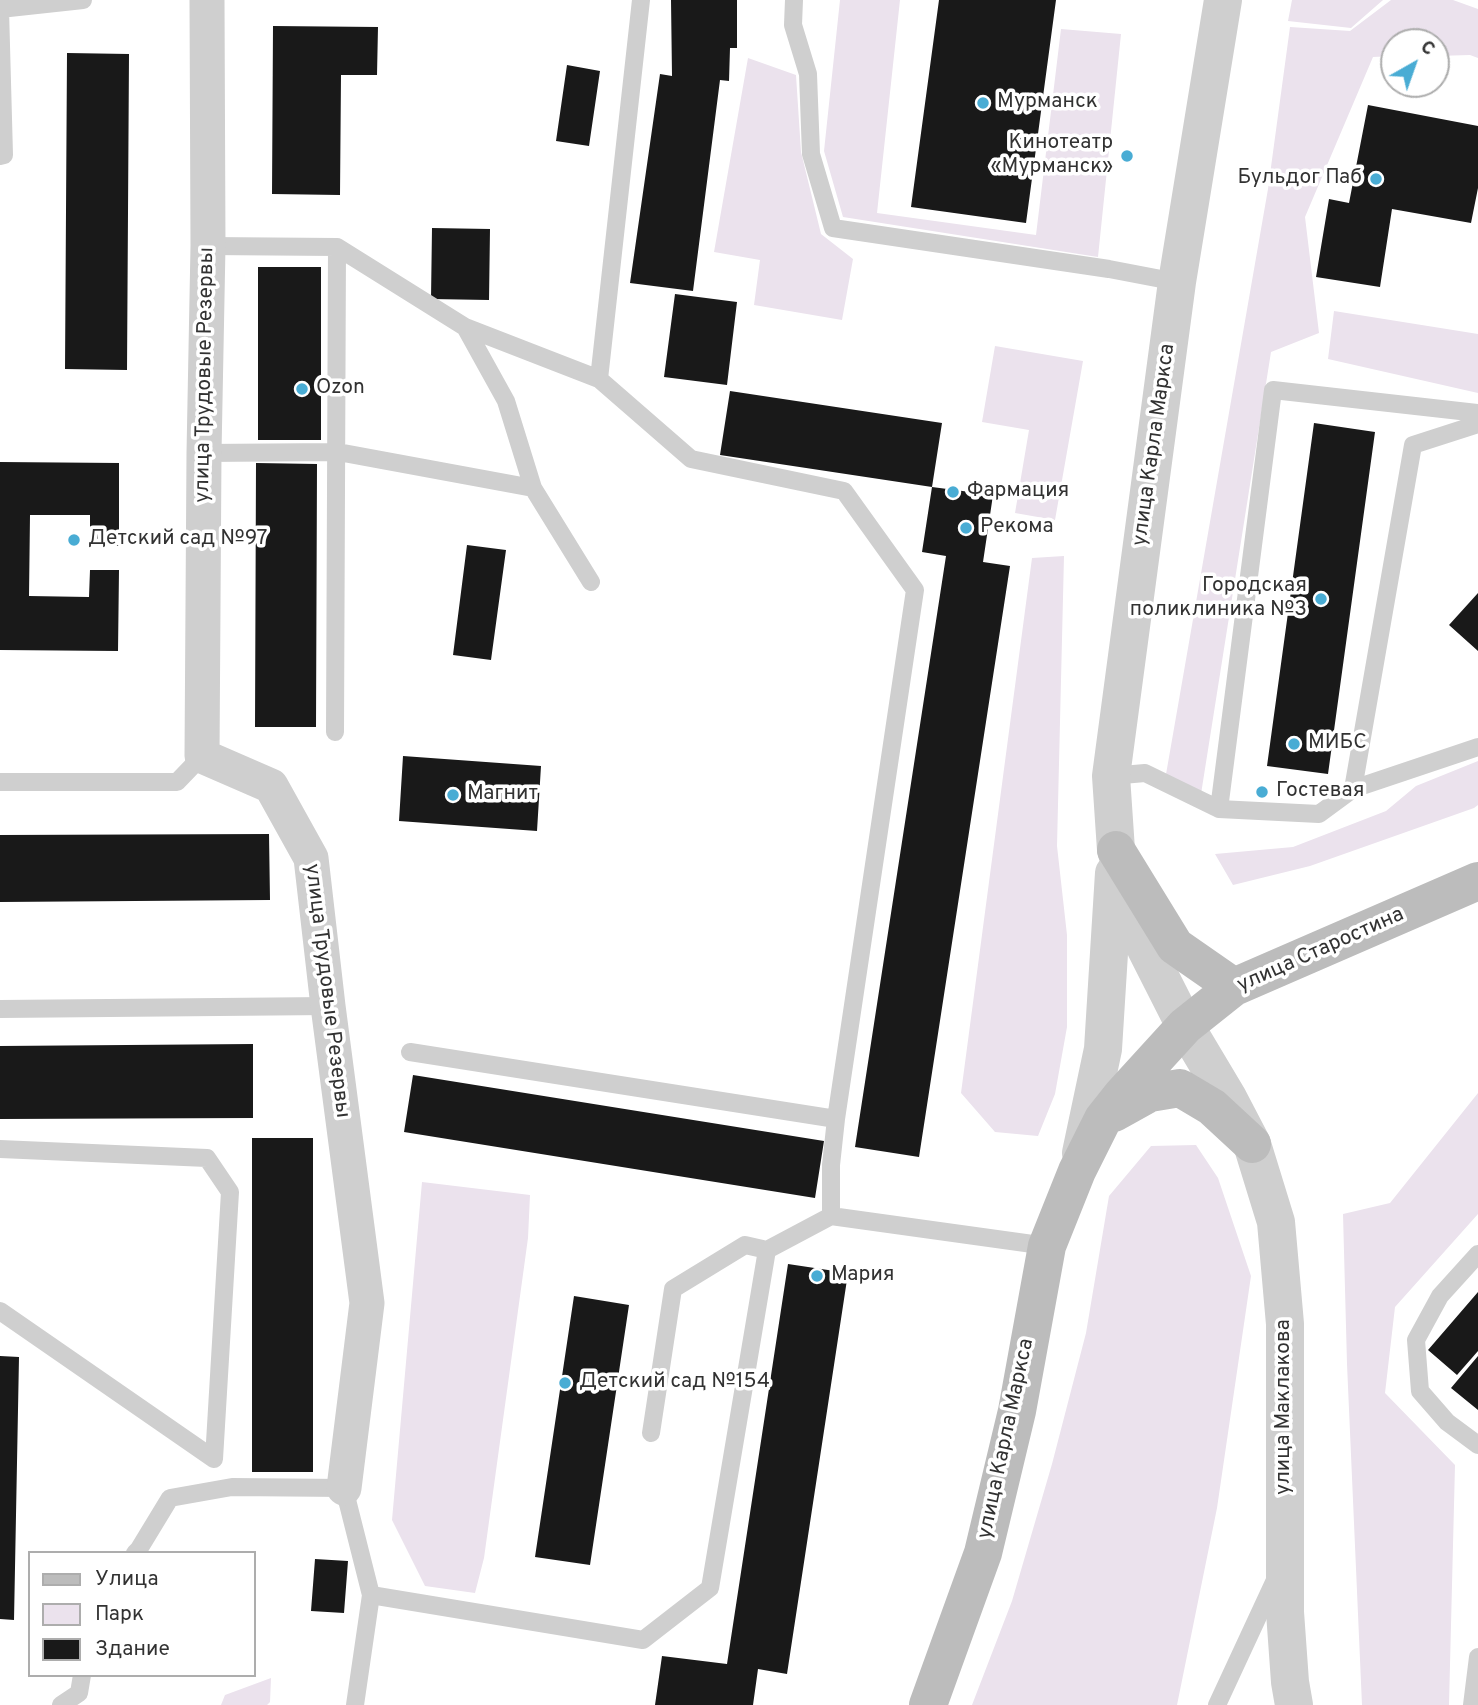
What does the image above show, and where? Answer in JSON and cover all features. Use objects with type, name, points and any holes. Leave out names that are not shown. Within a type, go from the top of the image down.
[{"type":"main road","points":[[1116,850],[1175,946],[1234,987]]},
{"type":"main road","name":"улица Старостина","points":[[1077,1171],[1104,1119],[1122,1095],[1185,1026],[1234,987],[1478,881]]},
{"type":"main road","points":[[1104,1119],[1150,1093],[1180,1088],[1245,1129]]},
{"type":"main road","name":"улица Карла Маркса","points":[[928,1705],[982,1553],[1017,1411],[1047,1246],[1077,1171]]},
{"type":"street","name":"улица Трудовые Резервы","points":[[207,0],[208,246],[202,756],[271,786],[312,858],[328,1006],[367,1303],[344,1488]]},
{"type":"street","name":"улица Карла Маркса","points":[[1223,0],[1177,282],[1111,776],[1116,850],[1146,949],[1185,1026],[1245,1129]]},
{"type":"street","points":[[1077,1171],[1103,1049],[1116,850]]},
{"type":"street","name":"улица Маклакова","points":[[1245,1129],[1276,1222],[1280,1257],[1285,1324],[1285,1612],[1294,1705]]},
{"type":"lane","points":[[0,156],[4,155],[0,9],[83,0]]},
{"type":"lane","points":[[599,379],[641,0]]},
{"type":"lane","points":[[794,0],[793,25],[808,74],[811,154],[833,228],[1109,269],[1177,282]]},
{"type":"lane","points":[[208,246],[337,247],[465,327],[599,379],[691,459],[844,491],[915,590],[836,1119],[831,1164],[831,1216]]},
{"type":"lane","points":[[335,732],[337,247]]},
{"type":"lane","points":[[465,327],[506,401],[533,488],[592,582]]},
{"type":"lane","points":[[1219,809],[1273,390],[1478,413]]},
{"type":"lane","points":[[1353,789],[1413,445],[1478,424]]},
{"type":"lane","points":[[204,453],[338,453],[533,488]]},
{"type":"lane","points":[[1111,776],[1144,773],[1219,809],[1319,814],[1353,789],[1478,747]]},
{"type":"lane","points":[[0,782],[177,782],[202,756]]},
{"type":"lane","points":[[0,1009],[328,1006]]},
{"type":"lane","points":[[410,1052],[836,1119]]},
{"type":"lane","points":[[0,1149],[207,1158],[230,1192],[214,1459]]},
{"type":"lane","points":[[651,1433],[673,1289],[745,1245],[767,1250],[831,1216],[1047,1246]]},
{"type":"lane","points":[[371,1595],[643,1640],[710,1588],[767,1250]]},
{"type":"lane","points":[[1478,1254],[1440,1296],[1416,1339],[1420,1391],[1447,1422],[1478,1445]]},
{"type":"lane","points":[[0,1311],[214,1459],[232,1487]]},
{"type":"lane","points":[[137,1551],[170,1498],[232,1487],[344,1488],[371,1595],[355,1705]]},
{"type":"lane","points":[[1217,1705],[1286,1555]]},
{"type":"lane","points":[[1472,1705],[1478,1657]]},
{"type":"lane","points":[[61,1705],[79,1693],[82,1677]]},
{"type":"green space","points":[[840,0],[900,0],[877,213],[1036,235],[1061,29],[1121,34],[1098,257],[843,217],[824,151]]},
{"type":"green space","points":[[1292,0],[1383,0],[1351,28],[1288,21]]},
{"type":"green space","points":[[1391,0],[1453,0],[1478,9],[1478,58],[1470,55],[1450,56],[1450,28],[1380,28],[1380,57],[1373,57],[1305,217],[1319,333],[1271,352],[1201,794],[1165,780],[1268,189],[1290,27],[1350,31]]},
{"type":"green space","points":[[748,58],[796,75],[801,152],[821,234],[853,259],[842,320],[754,305],[760,260],[714,252]]},
{"type":"green space","points":[[1334,311],[1478,334],[1478,393],[1328,359]]},
{"type":"green space","points":[[995,346],[1083,361],[1055,520],[1015,513],[1029,430],[982,422]]},
{"type":"green space","points":[[1064,556],[1057,846],[1067,935],[1067,1027],[1055,1094],[1038,1136],[995,1132],[961,1093],[1032,558]]},
{"type":"green space","points":[[1478,761],[1478,805],[1474,808],[1310,866],[1233,885],[1215,854],[1293,847],[1386,811],[1416,786]]},
{"type":"green space","points":[[1478,1093],[1478,1214],[1395,1307],[1385,1393],[1455,1465],[1449,1705],[1362,1705],[1343,1214],[1390,1203]]},
{"type":"green space","points":[[1196,1145],[1218,1178],[1251,1276],[1217,1508],[1177,1705],[972,1705],[1012,1601],[1052,1464],[1086,1333],[1109,1196],[1151,1146]]},
{"type":"green space","points":[[422,1182],[530,1195],[528,1238],[484,1558],[475,1593],[425,1586],[392,1520]]},
{"type":"green space","points":[[271,1678],[270,1702],[267,1705],[221,1705],[225,1695]]},
{"type":"building","points":[[671,0],[737,0],[737,48],[730,48],[729,81],[720,80],[693,291],[630,283],[660,74],[672,76]]},
{"type":"building","name":"Мурманск","points":[[939,0],[1056,0],[1026,223],[911,207]]},
{"type":"building","points":[[273,26],[378,27],[377,75],[341,75],[340,195],[272,194]]},
{"type":"building","points":[[67,53],[129,54],[127,370],[65,369]]},
{"type":"building","points":[[567,65],[600,71],[589,146],[556,141]]},
{"type":"building","points":[[1368,105],[1478,126],[1478,188],[1471,223],[1392,209],[1380,287],[1316,277],[1329,199],[1349,203]]},
{"type":"building","points":[[432,228],[490,229],[489,300],[431,299]]},
{"type":"building","points":[[258,267],[321,267],[321,440],[258,440]]},
{"type":"building","points":[[675,294],[737,302],[727,385],[664,377]]},
{"type":"building","points":[[730,391],[942,423],[932,487],[720,455]]},
{"type":"building","name":"Городская поликлиника №3","points":[[1314,423],[1375,432],[1328,774],[1267,766]]},
{"type":"building","points":[[0,462],[119,463],[119,546],[90,545],[90,515],[30,515],[29,596],[89,597],[90,570],[119,570],[118,651],[0,650]]},
{"type":"building","points":[[256,463],[317,464],[316,727],[255,727]]},
{"type":"building","points":[[932,487],[993,495],[983,562],[1010,566],[919,1157],[855,1147],[946,556],[922,552]]},
{"type":"building","points":[[467,545],[506,550],[491,660],[453,655]]},
{"type":"building","points":[[1478,593],[1478,651],[1449,625]]},
{"type":"building","points":[[403,756],[541,766],[537,831],[399,821]]},
{"type":"building","points":[[269,834],[270,900],[0,902],[0,835]]},
{"type":"building","points":[[253,1044],[253,1118],[0,1119],[0,1046]]},
{"type":"building","points":[[413,1075],[824,1141],[815,1198],[404,1132]]},
{"type":"building","points":[[252,1138],[313,1138],[313,1472],[252,1472]]},
{"type":"building","points":[[788,1264],[848,1273],[787,1674],[758,1669],[753,1705],[655,1705],[662,1656],[727,1664]]},
{"type":"building","points":[[1478,1292],[1478,1351],[1457,1375],[1428,1350]]},
{"type":"building","points":[[574,1296],[629,1305],[590,1565],[535,1557]]},
{"type":"building","points":[[0,1356],[19,1357],[14,1620],[0,1619]]},
{"type":"building","points":[[1478,1356],[1478,1410],[1451,1388]]},
{"type":"building","points":[[315,1559],[348,1561],[344,1613],[311,1611]]},
{"type":"place","name":"Мурманск","points":[[983,103]]},
{"type":"place","name":"Кинотеатр «Мурманск»","points":[[1127,156]]},
{"type":"place","name":"Бульдог Паб","points":[[1376,179]]},
{"type":"place","name":"Ozon","points":[[302,389]]},
{"type":"place","name":"Фармация","points":[[953,492]]},
{"type":"place","name":"Рекома","points":[[966,528]]},
{"type":"place","name":"Детский сад №97","points":[[74,540]]},
{"type":"place","name":"Городская поликлиника №3","points":[[1321,599]]},
{"type":"place","name":"МИБС","points":[[1294,744]]},
{"type":"place","name":"Гостевая","points":[[1262,792]]},
{"type":"place","name":"Магнит","points":[[453,795]]},
{"type":"place","name":"Мария","points":[[817,1276]]},
{"type":"place","name":"Детский сад №154","points":[[565,1383]]}]
